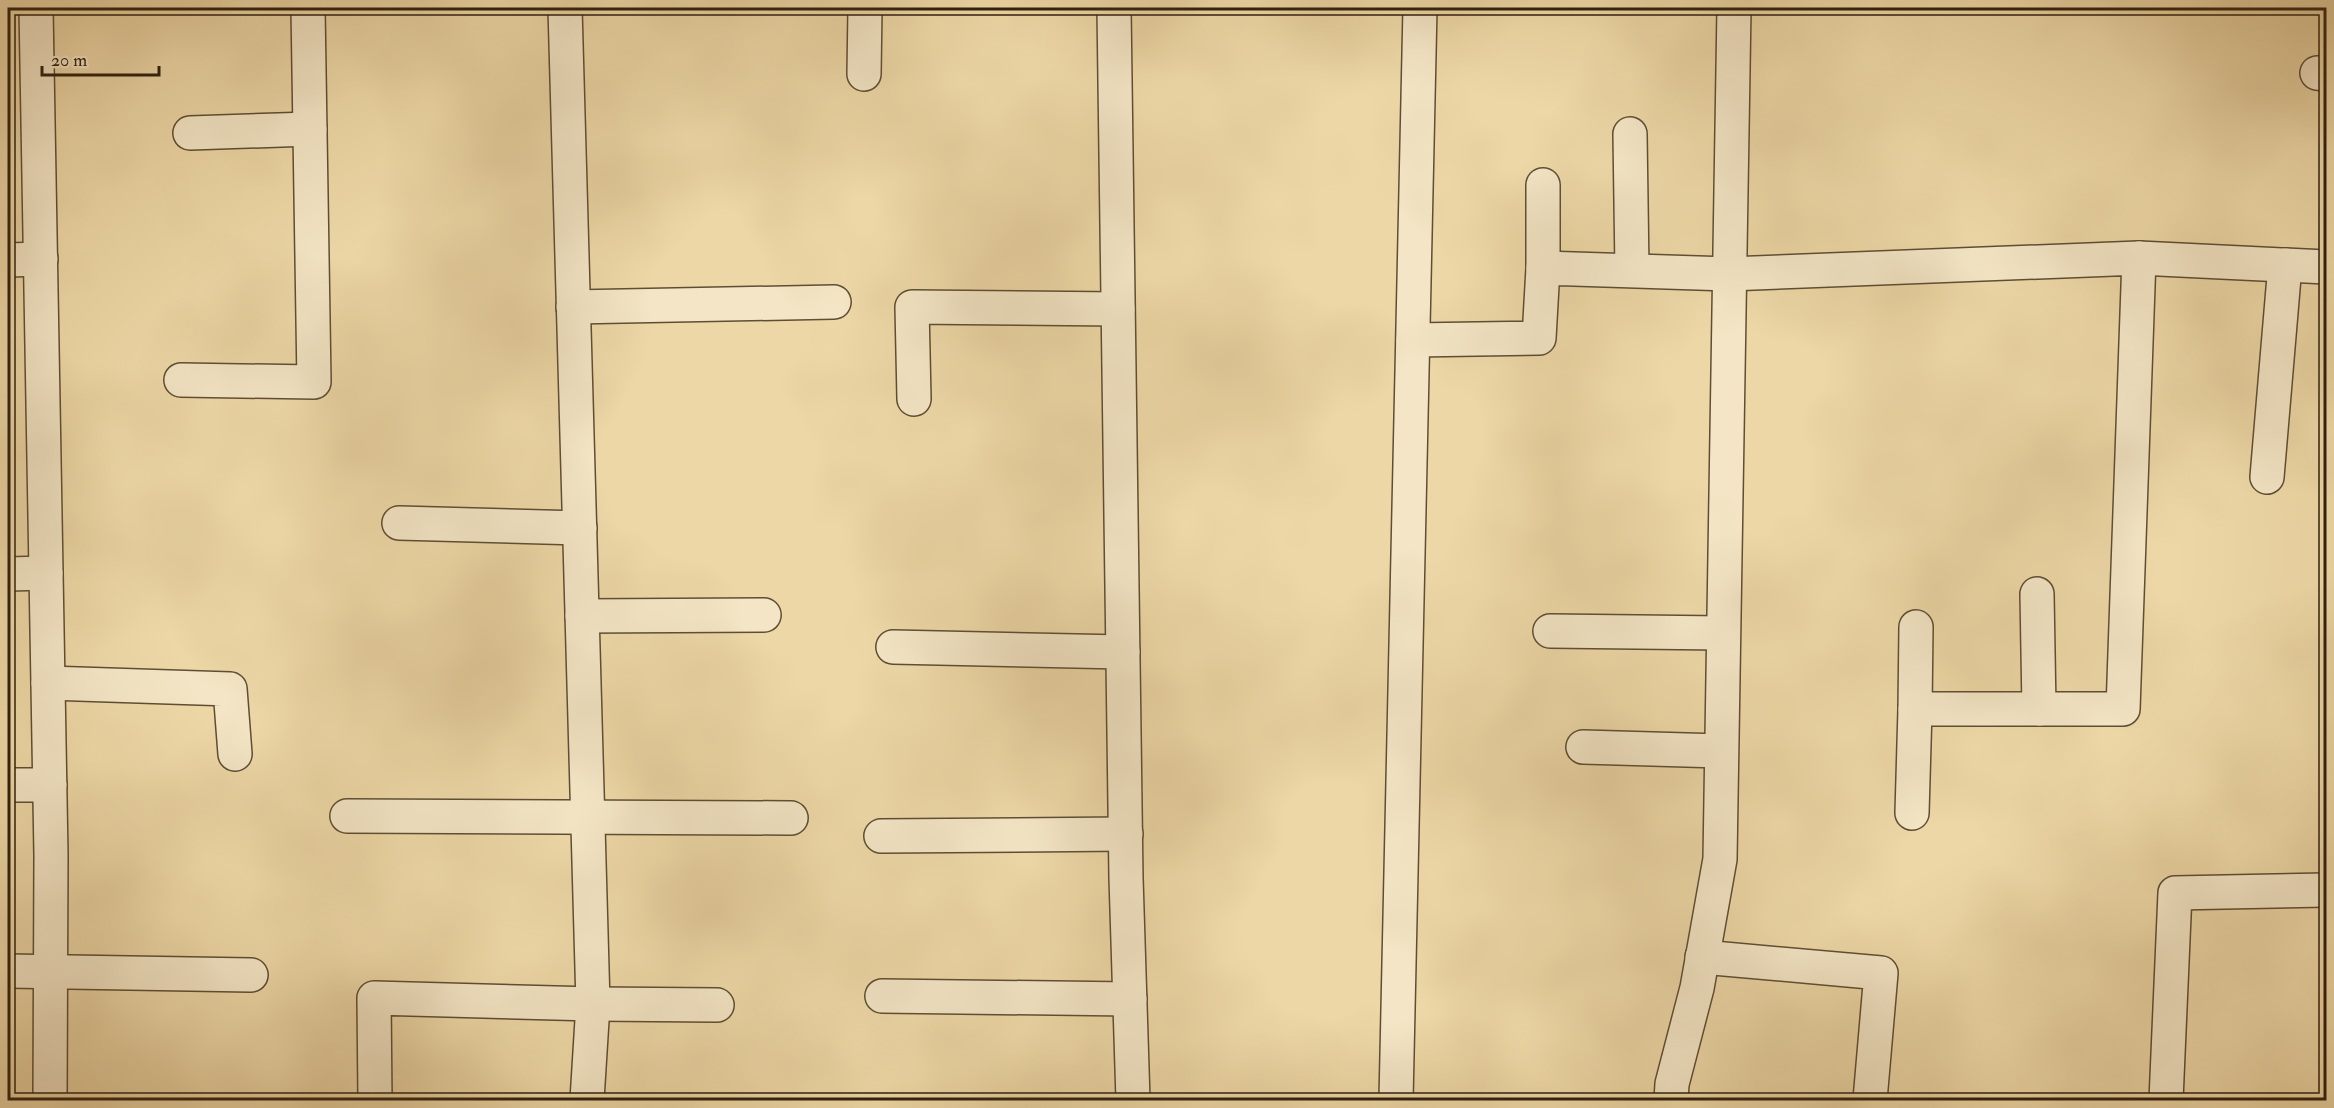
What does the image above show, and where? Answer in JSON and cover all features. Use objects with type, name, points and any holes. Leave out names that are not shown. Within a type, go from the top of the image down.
[{"type":"street","points":[[36,8],[50,785],[50,1101]]},
{"type":"street","points":[[181,380],[314,382],[308,8]]},
{"type":"street","points":[[565,8],[593,1004],[587,1101]]},
{"type":"street","points":[[864,74],[865,8]]},
{"type":"street","points":[[1114,8],[1126,834],[1133,1101]]},
{"type":"street","points":[[1396,1101],[1420,8]]},
{"type":"street","points":[[1671,1101],[1672,1084],[1698,988],[1720,859],[1734,8]]},
{"type":"street","points":[[190,133],[310,129]]},
{"type":"street","points":[[1630,134],[1632,270]]},
{"type":"street","points":[[1413,340],[1539,338],[1543,185]]},
{"type":"street","points":[[1542,268],[1730,274],[2139,258],[2326,267]]},
{"type":"street","points":[[1915,710],[2123,710],[2139,258]]},
{"type":"street","points":[[8,260],[41,259]]},
{"type":"street","points":[[2267,477],[2285,265]]},
{"type":"street","points":[[573,307],[834,302]]},
{"type":"street","points":[[914,399],[912,307],[1118,309]]},
{"type":"street","points":[[399,523],[580,528]]},
{"type":"street","points":[[8,574],[46,573]]},
{"type":"street","points":[[2037,594],[2039,710]]},
{"type":"street","points":[[582,616],[764,615]]},
{"type":"street","points":[[1912,813],[1916,627]]},
{"type":"street","points":[[1550,631],[1723,633]]},
{"type":"street","points":[[893,647],[1123,652]]},
{"type":"street","points":[[48,683],[230,689],[235,754]]},
{"type":"street","points":[[1583,747],[1721,751]]},
{"type":"street","points":[[8,785],[50,785]]},
{"type":"street","points":[[347,816],[791,818]]},
{"type":"street","points":[[881,836],[1126,834]]},
{"type":"street","points":[[2166,1101],[2175,892],[2326,891]]},
{"type":"street","points":[[1702,957],[1881,973],[1870,1101]]},
{"type":"street","points":[[8,971],[251,975]]},
{"type":"street","points":[[882,996],[1130,999]]},
{"type":"street","points":[[375,1101],[374,998],[717,1005]]}]
